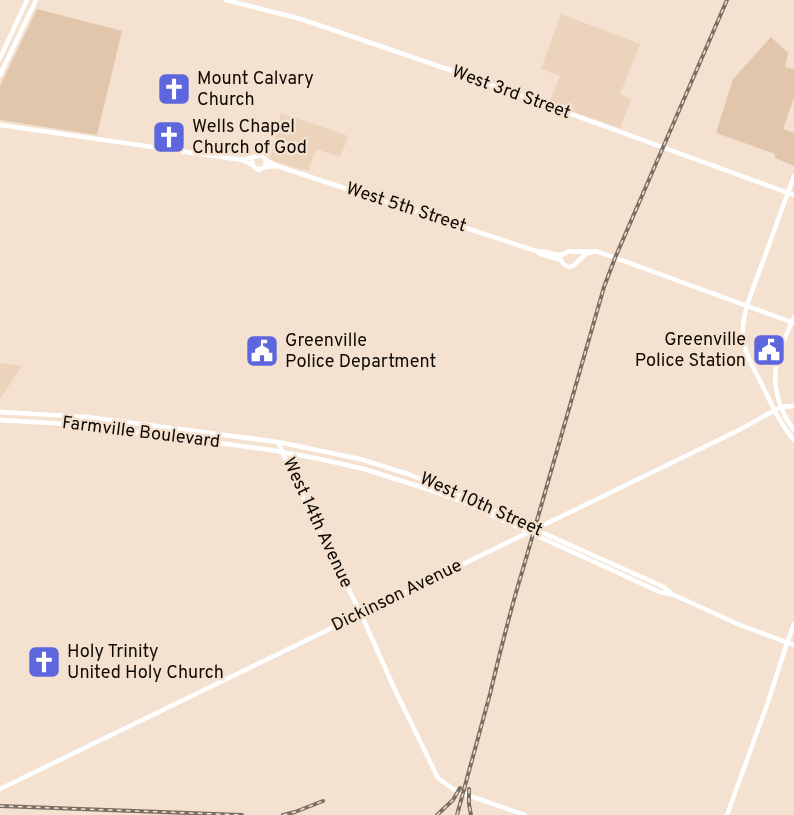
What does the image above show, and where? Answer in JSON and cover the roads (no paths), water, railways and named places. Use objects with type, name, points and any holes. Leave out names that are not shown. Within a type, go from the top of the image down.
[{"type":"main road","points":[[0,57],[27,0]]},
{"type":"main road","points":[[0,75],[36,0]]},
{"type":"main road","name":"West 3rd Street","points":[[226,0],[301,19],[450,70],[794,195]]},
{"type":"main road","points":[[0,125],[242,160],[259,170],[266,167],[267,160],[264,156],[242,160]]},
{"type":"main road","points":[[252,165],[253,158]]},
{"type":"main road","name":"West 5th Street","points":[[267,160],[562,258]]},
{"type":"main road","name":"West 5th Street","points":[[266,167],[277,165]]},
{"type":"main road","points":[[794,176],[760,265],[743,322],[744,344],[750,363],[765,382],[775,411],[794,440]]},
{"type":"main road","points":[[595,251],[584,255],[574,266],[564,265],[562,258],[566,251],[595,251],[793,321],[777,362],[775,376],[777,397],[785,418],[794,430]]},
{"type":"main road","points":[[574,252],[577,262]]},
{"type":"main road","points":[[765,382],[775,376]]},
{"type":"main road","name":"Dickinson Avenue","points":[[0,789],[624,486],[781,407],[794,406]]},
{"type":"main road","name":"Farmville Boulevard","points":[[0,412],[87,417],[278,442]]},
{"type":"main road","name":"Farmville Boulevard","points":[[0,420],[83,425],[282,451]]},
{"type":"main road","name":"West 14th Avenue","points":[[278,442],[438,778],[456,791],[525,815]]},
{"type":"main road","name":"West 10th Street","points":[[278,442],[351,457],[399,471],[443,488],[652,588],[794,645]]},
{"type":"main road","name":"West 10th Street","points":[[282,451],[338,463],[399,480],[517,523]]},
{"type":"main road","points":[[727,815],[794,624]]},
{"type":"railway","points":[[457,815],[514,600],[604,287],[727,0]]},
{"type":"railway","points":[[437,815],[453,800],[460,788]]},
{"type":"railway","points":[[469,789],[471,815]]},
{"type":"railway","points":[[283,815],[323,801]]},
{"type":"railway","points":[[0,806],[242,815]]},
{"type":"place","name":"Mount Calvary Church","points":[[174,89]]},
{"type":"place","name":"Wells Chapel Church of God","points":[[169,137]]},
{"type":"place","name":"Greenville Police Station","points":[[769,350]]},
{"type":"place","name":"Greenville Police Department","points":[[262,351]]},
{"type":"place","name":"Holy Trinity United Holy Church","points":[[44,662]]}]
